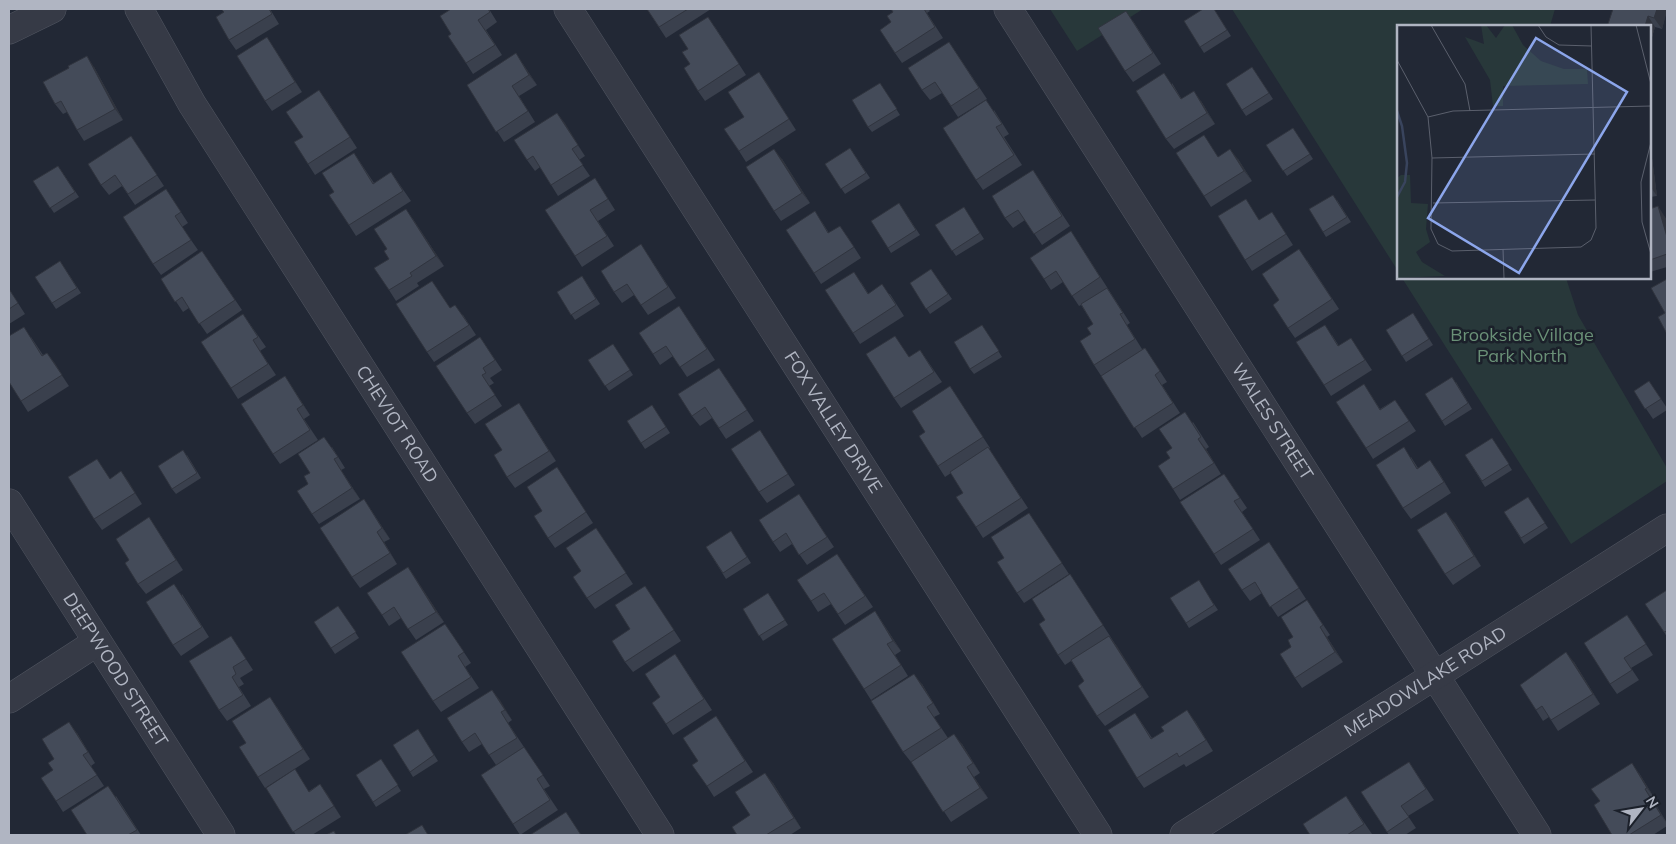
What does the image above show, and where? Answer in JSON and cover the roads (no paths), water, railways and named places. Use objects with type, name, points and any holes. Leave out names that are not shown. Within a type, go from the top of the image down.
[{"type":"street","points":[[9,30],[52,9]]},
{"type":"street","name":"CHEVIOT ROAD","points":[[140,9],[192,104],[660,835]]},
{"type":"street","name":"FOX VALLEY DRIVE","points":[[568,9],[1098,835]]},
{"type":"street","name":"WALES STREET","points":[[1008,9],[1537,835]]},
{"type":"street","name":"DEEPWOOD STREET","points":[[9,503],[221,835]]},
{"type":"street","name":"MEADOWLAKE ROAD","points":[[1184,835],[1667,528]]},
{"type":"street","points":[[9,699],[97,642]]},
{"type":"park label","name":"Brookside Village Park North","points":[[1522,345]]}]
